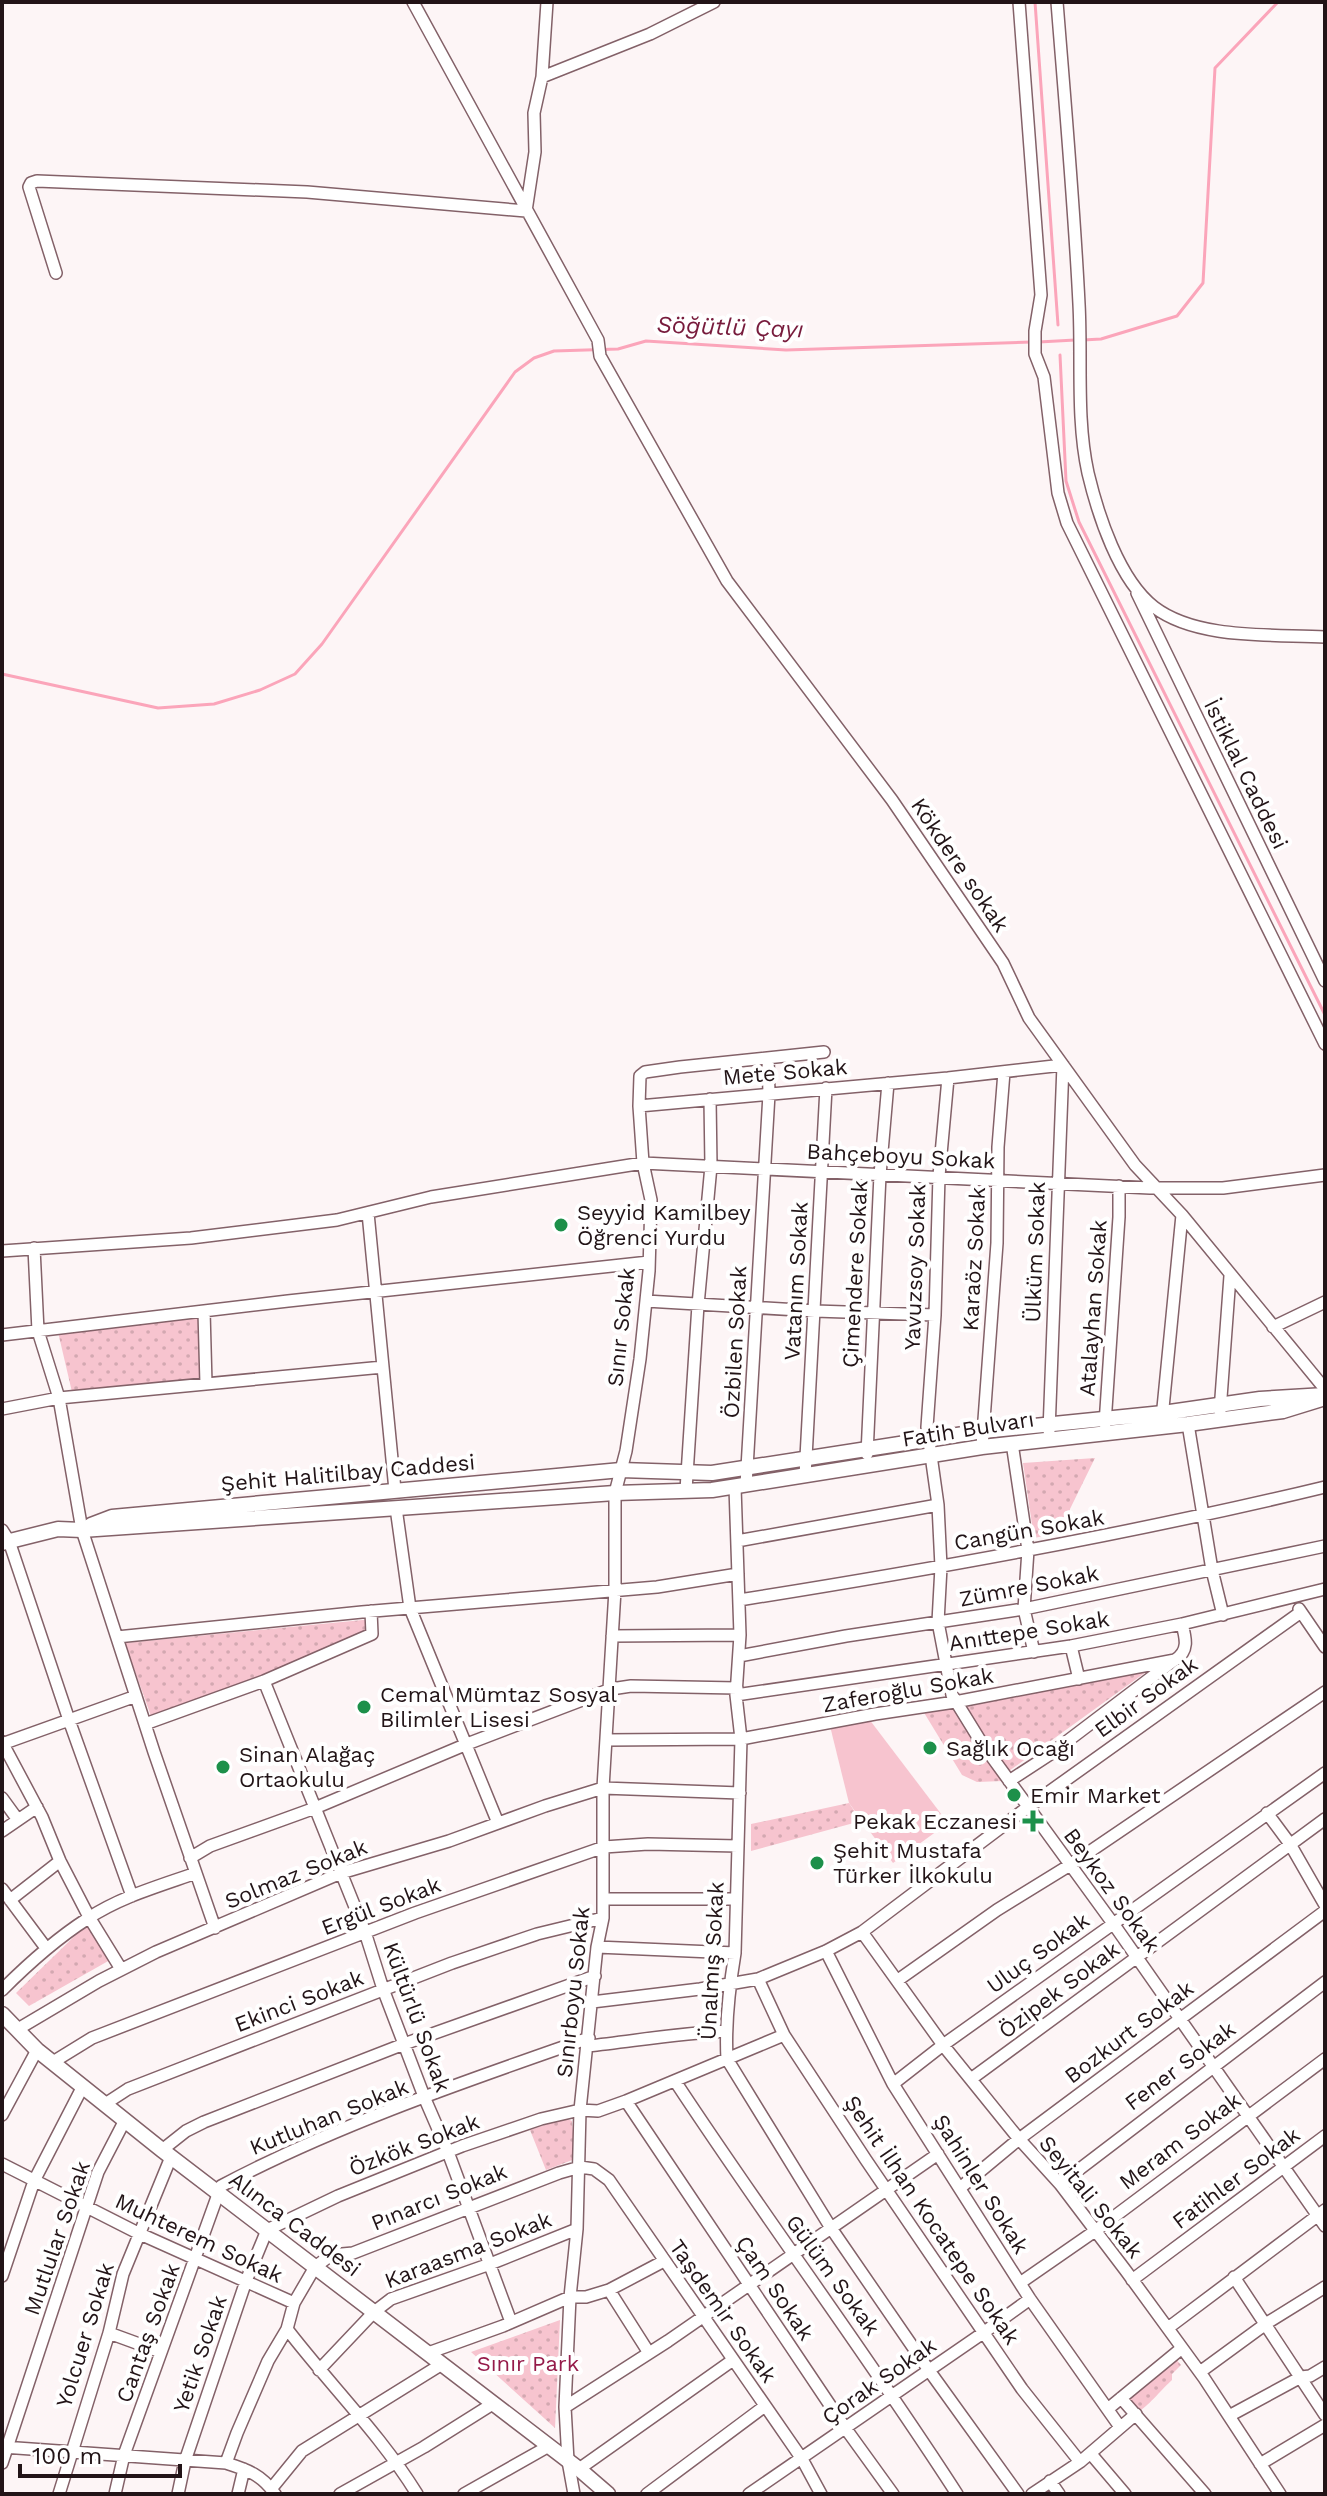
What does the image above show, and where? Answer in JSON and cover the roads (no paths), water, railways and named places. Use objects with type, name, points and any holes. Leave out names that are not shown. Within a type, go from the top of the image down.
[{"type":"main road","points":[[1162,1419],[1188,1424],[1260,1399],[1325,1394]]},
{"type":"main road","points":[[1049,1432],[1220,1412]]},
{"type":"main road","name":"Şehit Halitilbay Caddesi","points":[[82,1530],[112,1517],[621,1470],[712,1473],[983,1431],[1049,1432]]},
{"type":"main road","name":"Fatih Bulvarı","points":[[615,1493],[741,1486],[1012,1443],[1049,1432]]},
{"type":"main road","name":"Şehit Halitilbay Caddesi","points":[[4,1538],[58,1529],[82,1530],[615,1493]]},
{"type":"main road","name":"Alınca Caddesi","points":[[2,2014],[37,2050],[125,2120],[220,2190],[267,2230],[608,2494]]},
{"type":"street","points":[[413,2],[526,211]]},
{"type":"street","points":[[526,211],[535,152],[534,113],[542,77],[547,2]]},
{"type":"street","points":[[542,77],[650,34],[714,2]]},
{"type":"street","points":[[1019,2],[1041,295],[1035,354],[1044,377],[1058,493],[1067,523],[1325,1044]]},
{"type":"street","name":"İstiklal Caddesi","points":[[1057,2],[1079,304],[1083,444],[1096,505],[1111,543],[1325,981]]},
{"type":"street","points":[[56,273],[29,187],[37,181],[307,192],[526,211]]},
{"type":"street","name":"Kökdere sokak","points":[[526,211],[598,340],[600,356],[727,581],[892,800],[1003,963],[1029,1018],[1135,1165],[1182,1215],[1273,1327],[1320,1375],[1325,1394]]},
{"type":"street","points":[[1132,583],[1155,607],[1186,623],[1227,632],[1325,637]]},
{"type":"street","points":[[768,1058],[824,1052]]},
{"type":"street","name":"Sınır Sokak","points":[[615,1493],[640,1359],[649,1262],[651,1200],[643,1163],[640,1076],[645,1072],[768,1058]]},
{"type":"street","name":"Özbilen Sokak","points":[[741,1486],[748,1467],[769,1094],[768,1058]]},
{"type":"street","name":"Mete Sokak","points":[[686,1490],[711,1166],[710,1099],[1063,1065]]},
{"type":"street","name":"Ülküm Sokak","points":[[1049,1432],[1063,1065]]},
{"type":"street","name":"Karaöz Sokak","points":[[982,1447],[997,1243],[998,1147],[1004,1072]]},
{"type":"street","name":"Yavuzsoy Sokak","points":[[930,1457],[927,1427],[935,1315],[939,1176],[948,1078]]},
{"type":"street","name":"Çimendere Sokak","points":[[866,1467],[880,1175],[888,1083]]},
{"type":"street","name":"Vatanım Sokak","points":[[805,1476],[826,1088]]},
{"type":"street","points":[[639,1106],[710,1099]]},
{"type":"street","name":"Bahçeboyu Sokak","points":[[2,1251],[206,1237],[337,1220],[431,1197],[643,1163],[1156,1188],[1223,1188],[1325,1175]]},
{"type":"street","name":"Atalayhan Sokak","points":[[1105,1426],[1119,1186]]},
{"type":"street","points":[[368,1213],[395,1490]]},
{"type":"street","points":[[1162,1419],[1182,1215]]},
{"type":"street","points":[[34,1248],[38,1331],[59,1398],[82,1530],[215,1928]]},
{"type":"street","points":[[2,1335],[649,1262]]},
{"type":"street","points":[[1220,1412],[1230,1276]]},
{"type":"street","points":[[646,1301],[935,1315]]},
{"type":"street","points":[[1273,1327],[1325,1302]]},
{"type":"street","points":[[204,1311],[206,1384]]},
{"type":"street","points":[[2,1409],[59,1398],[383,1367]]},
{"type":"street","points":[[1188,1424],[1212,1570],[1223,1615]]},
{"type":"street","points":[[1012,1443],[1028,1550],[1024,1609],[1034,1652]]},
{"type":"street","name":"Beykoz Sokak","points":[[930,1457],[938,1505],[941,1567],[938,1622],[955,1702],[1283,2166],[1323,2217]]},
{"type":"street","name":"Ünalmış Sokak","points":[[741,1486],[737,1541],[740,1793],[735,1953],[729,1984],[727,2059],[831,2228],[1018,2494]]},
{"type":"street","name":"Cangün Sokak","points":[[739,1600],[941,1567],[1204,1515],[1325,1487]]},
{"type":"street","name":"Sınırboyu Sokak","points":[[574,2494],[574,2465],[565,2407],[570,2297],[577,2229],[580,2110],[597,1947],[603,1918],[603,1788],[611,1689],[615,1493]]},
{"type":"street","points":[[737,1541],[938,1505]]},
{"type":"street","points":[[396,1508],[410,1608],[498,1823]]},
{"type":"street","points":[[4,1538],[132,1896]]},
{"type":"street","name":"Zümre Sokak","points":[[739,1656],[1024,1609],[1325,1546]]},
{"type":"street","points":[[117,1637],[371,1611],[657,1587],[738,1574]]},
{"type":"street","name":"Anıttepe Sokak","points":[[190,1858],[210,1846],[315,1808],[467,1744],[611,1689],[631,1686],[737,1692],[945,1665],[1071,1646],[1182,1624],[1325,1589]]},
{"type":"street","points":[[1292,1598],[1325,1647]]},
{"type":"street","points":[[145,1724],[264,1681],[372,1634],[371,1611]]},
{"type":"street","name":"Elbir Sokak","points":[[592,2002],[758,1979],[826,1951],[862,1932],[1028,1807],[1301,1612]]},
{"type":"street","points":[[1009,1781],[1062,1746],[1183,1654],[1186,1649],[1182,1624]]},
{"type":"street","points":[[612,1636],[740,1635]]},
{"type":"street","points":[[1071,1646],[1079,1679]]},
{"type":"street","name":"Zaferoğlu Sokak","points":[[606,1740],[741,1739],[1175,1660]]},
{"type":"street","name":"Kültürlü Sokak","points":[[264,1681],[365,1932],[383,1989],[511,2322]]},
{"type":"street","points":[[898,1980],[997,1910],[1070,1865],[1325,1692]]},
{"type":"street","points":[[121,1969],[89,1917],[37,1807],[2,1743],[136,1696]]},
{"type":"street","name":"Uluç Sokak","points":[[893,2084],[943,2045],[1325,1773]]},
{"type":"street","points":[[603,1788],[740,1793]]},
{"type":"street","name":"Solmaz Sokak","points":[[18,2029],[121,1969],[341,1873],[449,1841],[603,1788]]},
{"type":"street","points":[[2,1798],[18,1820]]},
{"type":"street","points":[[2,1831],[37,1807]]},
{"type":"street","points":[[1267,1813],[1290,1844],[1325,1905]]},
{"type":"street","name":"Özipek Sokak","points":[[971,2079],[1325,1819]]},
{"type":"street","name":"Ergül Sokak","points":[[53,2062],[92,2038],[365,1932],[604,1847],[648,1844],[738,1846]]},
{"type":"street","points":[[10,1900],[60,1861]]},
{"type":"street","points":[[2,1990],[46,1948],[89,1917],[132,1896],[196,1873]]},
{"type":"street","points":[[2,1889],[46,1948]]},
{"type":"street","points":[[604,1899],[736,1899]]},
{"type":"street","name":"Bozkurt Sokak","points":[[960,2188],[1019,2139],[1325,1911]]},
{"type":"street","name":"Ekinci Sokak","points":[[105,2104],[128,2089],[383,1989],[537,1934],[603,1918]]},
{"type":"street","name":"Seyitali Sokak","points":[[862,1932],[943,2045],[1060,2184],[1168,2328],[1280,2494]]},
{"type":"street","points":[[597,1947],[735,1953]]},
{"type":"street","name":"Şahinler Sokak","points":[[826,1951],[893,2084],[1030,2299],[1120,2427]]},
{"type":"street","points":[[167,2153],[186,2131],[204,2122],[404,2044],[595,1976]]},
{"type":"street","name":"Şehit İlhan Kocatepe Sokak","points":[[758,1979],[784,2035],[886,2189],[1022,2389],[1080,2462]]},
{"type":"street","name":"Fener Sokak","points":[[1060,2184],[1325,1982]]},
{"type":"street","name":"Kutluhan Sokak","points":[[220,2190],[272,2159],[425,2099],[588,2042],[650,2040],[692,2032],[726,2031]]},
{"type":"street","name":"Özkök Sokak","points":[[267,2230],[350,2191],[448,2152],[541,2119],[580,2110],[598,2111],[784,2035]]},
{"type":"street","points":[[2,2115],[37,2050]]},
{"type":"street","name":"Meram Sokak","points":[[1020,2283],[1095,2231],[1325,2059]]},
{"type":"street","name":"Gülüm Sokak","points":[[675,2081],[893,2394],[957,2494]]},
{"type":"street","points":[[2,2276],[34,2181],[83,2086]]},
{"type":"street","name":"Çam Sokak","points":[[626,2101],[748,2285],[893,2494]]},
{"type":"street","name":"Mutlular Sokak","points":[[2,2463],[4,2447],[98,2172],[125,2120]]},
{"type":"street","name":"Fatihler Sokak","points":[[1132,2280],[1325,2136]]},
{"type":"street","name":"Yolcuer Sokak","points":[[59,2494],[109,2333],[123,2274],[167,2153]]},
{"type":"street","points":[[565,2407],[794,2255],[938,2154]]},
{"type":"street","name":"Muhterem Sokak","points":[[2,2164],[138,2233],[294,2303]]},
{"type":"street","name":"Pınarcı Sokak","points":[[315,2267],[331,2255],[353,2253],[530,2182],[580,2167]]},
{"type":"street","name":"Taşdemir Sokak","points":[[580,2167],[594,2169],[609,2180],[802,2459],[821,2494]]},
{"type":"street","name":"Cantaş Sokak","points":[[115,2494],[124,2455],[220,2190]]},
{"type":"street","points":[[1168,2328],[1234,2277],[1323,2217]]},
{"type":"street","name":"Karaasma Sokak","points":[[319,2370],[374,2312],[391,2299],[577,2229]]},
{"type":"street","name":"Yetik Sokak","points":[[178,2494],[185,2461],[246,2281],[267,2230]]},
{"type":"street","points":[[428,2353],[570,2297],[586,2297],[609,2290],[664,2261]]},
{"type":"street","points":[[226,2463],[268,2361],[287,2329],[294,2303],[315,2267]]},
{"type":"street","points":[[1234,2277],[1325,2415]]},
{"type":"street","points":[[1200,2372],[1267,2323],[1325,2287]]},
{"type":"street","points":[[609,2290],[649,2353]]},
{"type":"street","name":"Çorak Sokak","points":[[749,2494],[1030,2299]]},
{"type":"street","points":[[287,2329],[396,2461],[417,2494]]},
{"type":"street","points":[[109,2333],[161,2352]]},
{"type":"street","points":[[1109,2408],[1182,2348]]},
{"type":"street","points":[[574,2465],[733,2360]]},
{"type":"street","points":[[4,2447],[226,2463],[252,2472],[273,2491],[302,2451],[442,2364]]},
{"type":"street","points":[[1229,2416],[1325,2367]]},
{"type":"street","points":[[1121,2398],[1205,2494]]},
{"type":"street","points":[[340,2494],[494,2403]]},
{"type":"street","points":[[647,2494],[765,2406]]},
{"type":"street","points":[[1032,2494],[1091,2454],[1136,2414]]},
{"type":"street","points":[[1260,2464],[1325,2425]]},
{"type":"street","points":[[464,2494],[549,2446]]},
{"type":"street","points":[[1091,2454],[1125,2494]]},
{"type":"street","points":[[238,2494],[244,2469]]},
{"type":"street","points":[[1050,2481],[1059,2494]]},
{"type":"waterway","points":[[1035,2],[1058,325]]},
{"type":"waterway","name":"Söğütlü Çayı","points":[[1083,340],[1101,339],[1177,316],[1203,283],[1215,68],[1278,2]]},
{"type":"waterway","name":"Söğütlü Çayı","points":[[1039,342],[1075,340]]},
{"type":"waterway","name":"Söğütlü Çayı","points":[[2,674],[158,708],[214,704],[260,690],[295,674],[322,644],[515,372],[534,358],[554,351],[618,349],[646,341],[786,350],[1032,342]]},
{"type":"waterway","points":[[1060,355],[1066,481],[1079,522],[1325,1015]]},
{"type":"place","name":"Seyyid Kamilbey Öğrenci Yurdu","points":[[561,1225]]},
{"type":"place","name":"Cemal Mümtaz Sosyal Bilimler Lisesi","points":[[364,1707]]},
{"type":"place","name":"Sağlık Ocağı","points":[[930,1748]]},
{"type":"place","name":"Sinan Alağaç Ortaokulu","points":[[223,1767]]},
{"type":"place","name":"Emir Market","points":[[1014,1795]]},
{"type":"place","name":"Pekak Eczanesi","points":[[1033,1821]]},
{"type":"place","name":"Şehit Mustafa Türker İlkokulu","points":[[817,1863]]},
{"type":"park label","name":"Sınır Park","points":[[528,2363]]}]
